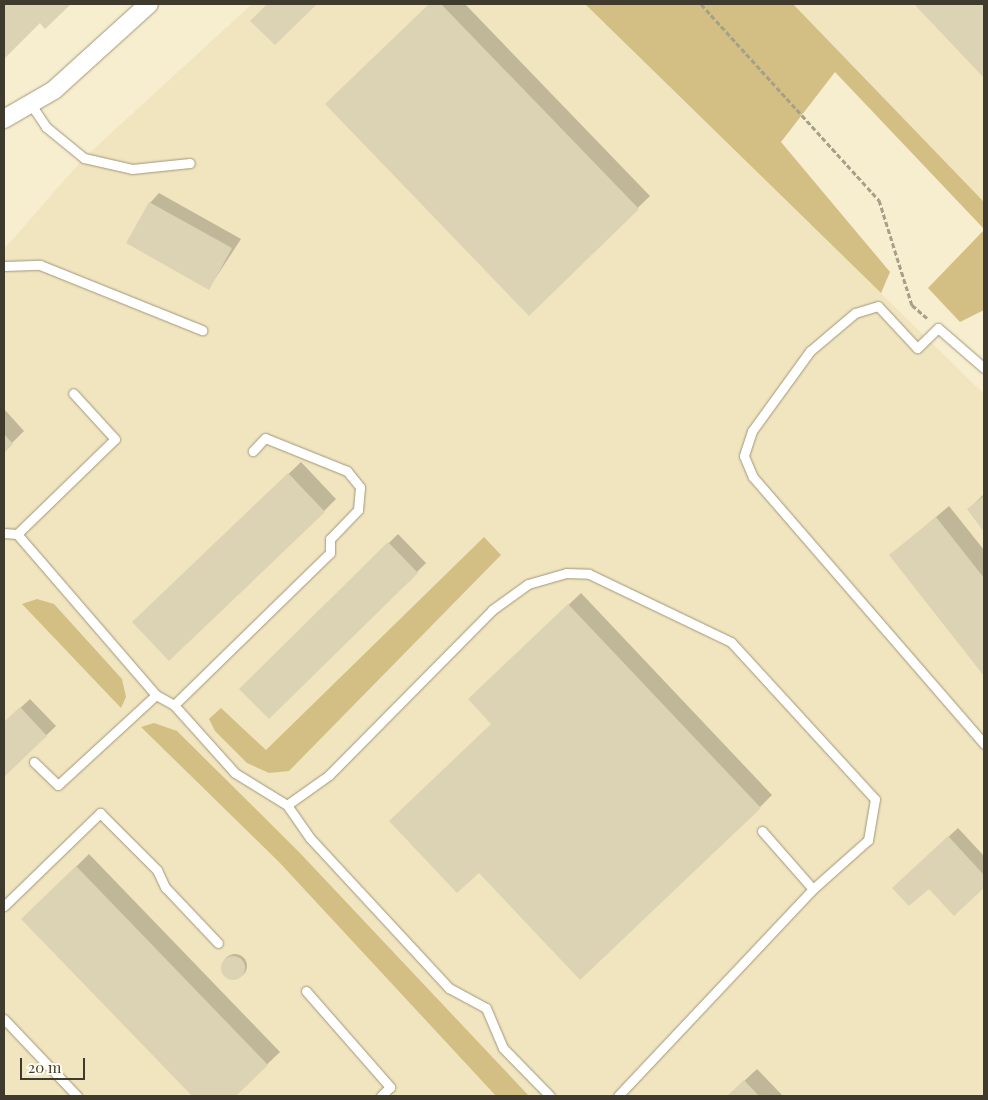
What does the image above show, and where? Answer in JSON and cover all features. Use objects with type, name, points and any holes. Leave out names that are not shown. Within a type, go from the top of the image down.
[{"type":"street","points":[[4,119],[32,106],[149,4]]},
{"type":"lane","points":[[32,106],[46,127],[84,158],[132,169],[190,162]]},
{"type":"lane","points":[[4,266],[40,265],[202,330]]},
{"type":"lane","points":[[984,368],[938,328],[917,348],[878,306],[855,313],[810,351],[752,431],[744,456],[753,477],[984,744]]},
{"type":"lane","points":[[17,534],[115,438],[73,393]]},
{"type":"lane","points":[[174,705],[330,553],[330,538],[358,510],[360,487],[347,471],[265,438],[253,451]]},
{"type":"lane","points":[[4,533],[17,534],[156,695],[174,705],[235,773],[287,805],[310,838],[448,988],[486,1008],[503,1048],[550,1096]]},
{"type":"lane","points":[[287,805],[329,775],[492,610],[528,584],[566,573],[589,574],[731,642],[875,799],[868,840],[813,889],[618,1096]]},
{"type":"lane","points":[[34,762],[58,785],[156,695]]},
{"type":"lane","points":[[4,906],[100,813],[157,870],[165,887],[218,943]]},
{"type":"lane","points":[[762,831],[813,889]]},
{"type":"lane","points":[[306,991],[390,1087],[381,1096]]},
{"type":"lane","points":[[4,1019],[77,1096]]},
{"type":"path","points":[[701,4],[879,200],[912,305],[938,328]]},
{"type":"shaded area","points":[[252,4],[585,4],[984,394],[984,1096],[4,1096],[4,249],[84,158]]},
{"type":"shaded area","points":[[585,4],[793,4],[984,202],[984,229],[835,72],[781,142],[890,272],[881,293]]},
{"type":"shaded area","points":[[793,4],[984,4],[984,202]]},
{"type":"shaded area","points":[[984,230],[984,310],[960,322],[928,288]]},
{"type":"shaded area","points":[[484,537],[501,555],[289,771],[269,773],[247,763],[215,731],[209,719],[221,708],[266,750]]},
{"type":"shaded area","points":[[37,599],[54,604],[122,679],[126,697],[121,708],[22,604]]},
{"type":"shaded area","points":[[154,723],[177,731],[299,852],[529,1096],[496,1096],[279,862],[141,727]]},
{"type":"building","points":[[4,4],[71,4],[45,29],[40,23],[4,59]]},
{"type":"building","points":[[267,4],[317,4],[275,45],[250,21]]},
{"type":"building","points":[[429,4],[441,4],[639,209],[529,316],[325,104]]},
{"type":"building","points":[[914,4],[984,4],[984,78]]},
{"type":"building","points":[[149,202],[232,248],[209,290],[126,243]]},
{"type":"building","points":[[4,434],[13,444],[4,453]]},
{"type":"building","points":[[288,473],[325,512],[169,661],[132,622]]},
{"type":"building","points":[[984,496],[984,532],[967,509]]},
{"type":"building","points":[[936,517],[984,578],[984,676],[889,555]]},
{"type":"building","points":[[388,542],[418,573],[269,719],[239,689]]},
{"type":"building","points":[[568,604],[761,808],[580,980],[479,873],[457,893],[389,821],[491,724],[468,699]]},
{"type":"building","points":[[20,707],[47,736],[4,777],[4,722]]},
{"type":"building","points":[[948,836],[984,875],[984,888],[954,916],[929,889],[909,906],[892,888]]},
{"type":"building","points":[[76,866],[268,1065],[236,1096],[192,1096],[21,919]]},
{"type":"building","points":[[233,956],[242,959],[245,968],[242,977],[233,980],[224,977],[221,968],[224,959]]},
{"type":"building","points":[[744,1080],[759,1096],[727,1096]]}]
